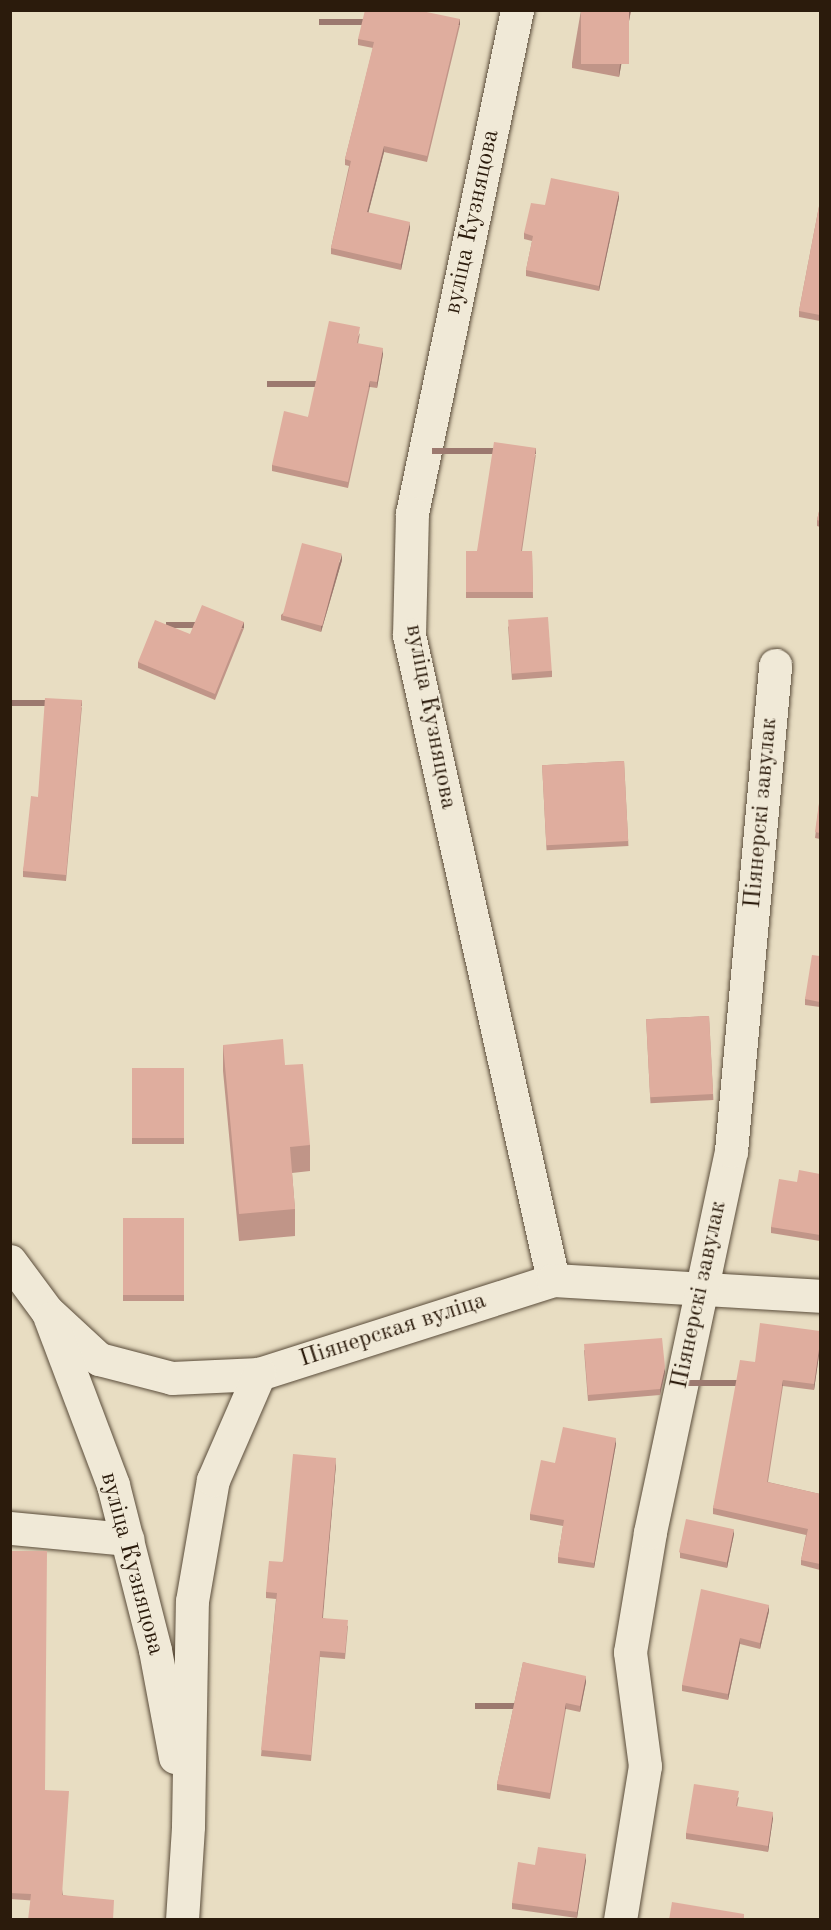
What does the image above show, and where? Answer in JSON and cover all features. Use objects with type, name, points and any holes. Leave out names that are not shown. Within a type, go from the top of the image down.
[{"type":"street","name":"вуліца Кузняцова","points":[[518,10],[412,513],[409,635],[553,1280]]},
{"type":"street","name":"Піянерскі завулак","points":[[620,1920],[645,1766],[630,1652],[650,1532],[732,1150],[775,665]]},
{"type":"street","name":"Піянерская вуліца","points":[[10,1261],[47,1311],[99,1359],[172,1378],[259,1374],[553,1280],[820,1296]]},
{"type":"street","name":"вуліца Кузняцова","points":[[47,1311],[113,1485],[155,1650],[188,1826]]},
{"type":"street","name":"вуліца Кузняцова","points":[[182,1920],[188,1826],[192,1601],[213,1480],[259,1374]]},
{"type":"street","points":[[10,1528],[127,1539]]},
{"type":"building","points":[[365,10],[417,10],[460,19],[427,156],[384,146],[367,212],[410,222],[401,264],[331,248],[351,161],[345,159],[374,42],[358,39]]},
{"type":"building","points":[[581,10],[629,10],[629,64],[581,64]]},
{"type":"building","points":[[551,178],[619,192],[599,286],[526,270],[533,236],[524,233],[531,203],[545,205]]},
{"type":"building","points":[[820,201],[820,315],[799,311]]},
{"type":"building","points":[[329,321],[360,327],[357,343],[383,348],[377,382],[370,381],[348,482],[272,465],[284,411],[308,417]]},
{"type":"building","points":[[494,442],[536,448],[521,551],[532,551],[533,592],[466,592],[466,551],[477,551]]},
{"type":"building","points":[[302,543],[342,554],[322,626],[283,615]]},
{"type":"building","points":[[202,605],[244,622],[215,694],[138,662],[155,620],[190,634]]},
{"type":"building","points":[[548,617],[552,671],[512,674],[508,620]]},
{"type":"building","points":[[45,698],[82,700],[66,875],[23,871],[31,796],[38,797]]},
{"type":"building","points":[[624,761],[628,841],[546,845],[542,765]]},
{"type":"building","points":[[820,796],[820,833],[815,832]]},
{"type":"building","points":[[812,955],[820,956],[820,1002],[805,999]]},
{"type":"building","points":[[709,1016],[713,1094],[650,1097],[646,1019]]},
{"type":"building","points":[[283,1039],[285,1065],[303,1064],[310,1145],[290,1147],[295,1209],[239,1214],[223,1045]]},
{"type":"building","points":[[132,1068],[184,1068],[184,1138],[132,1138]]},
{"type":"building","points":[[799,1170],[820,1174],[820,1235],[771,1227],[779,1179],[797,1182]]},
{"type":"building","points":[[123,1218],[184,1218],[184,1295],[123,1295]]},
{"type":"building","points":[[760,1323],[820,1331],[814,1384],[783,1380],[767,1482],[820,1494],[820,1564],[801,1560],[808,1529],[713,1508],[740,1360],[755,1362]]},
{"type":"building","points":[[662,1338],[665,1367],[660,1389],[588,1395],[584,1344]]},
{"type":"building","points":[[563,1427],[616,1438],[594,1563],[558,1557],[564,1520],[530,1514],[541,1460],[555,1463]]},
{"type":"building","points":[[293,1454],[336,1458],[322,1618],[348,1620],[345,1653],[320,1651],[311,1755],[261,1750],[277,1593],[266,1592],[269,1561],[283,1562]]},
{"type":"building","points":[[686,1519],[734,1529],[727,1562],[679,1552]]},
{"type":"building","points":[[10,1551],[47,1551],[45,1790],[69,1791],[62,1895],[114,1900],[113,1920],[28,1920],[31,1894],[10,1893]]},
{"type":"building","points":[[701,1589],[769,1605],[760,1643],[740,1638],[728,1694],[682,1685]]},
{"type":"building","points":[[523,1662],[586,1676],[580,1706],[566,1703],[550,1793],[497,1784]]},
{"type":"building","points":[[694,1784],[739,1791],[736,1806],[773,1812],[768,1846],[686,1833]]},
{"type":"building","points":[[538,1847],[586,1854],[577,1912],[512,1903],[518,1862],[535,1865]]},
{"type":"building","points":[[672,1902],[744,1914],[744,1920],[669,1920]]}]
